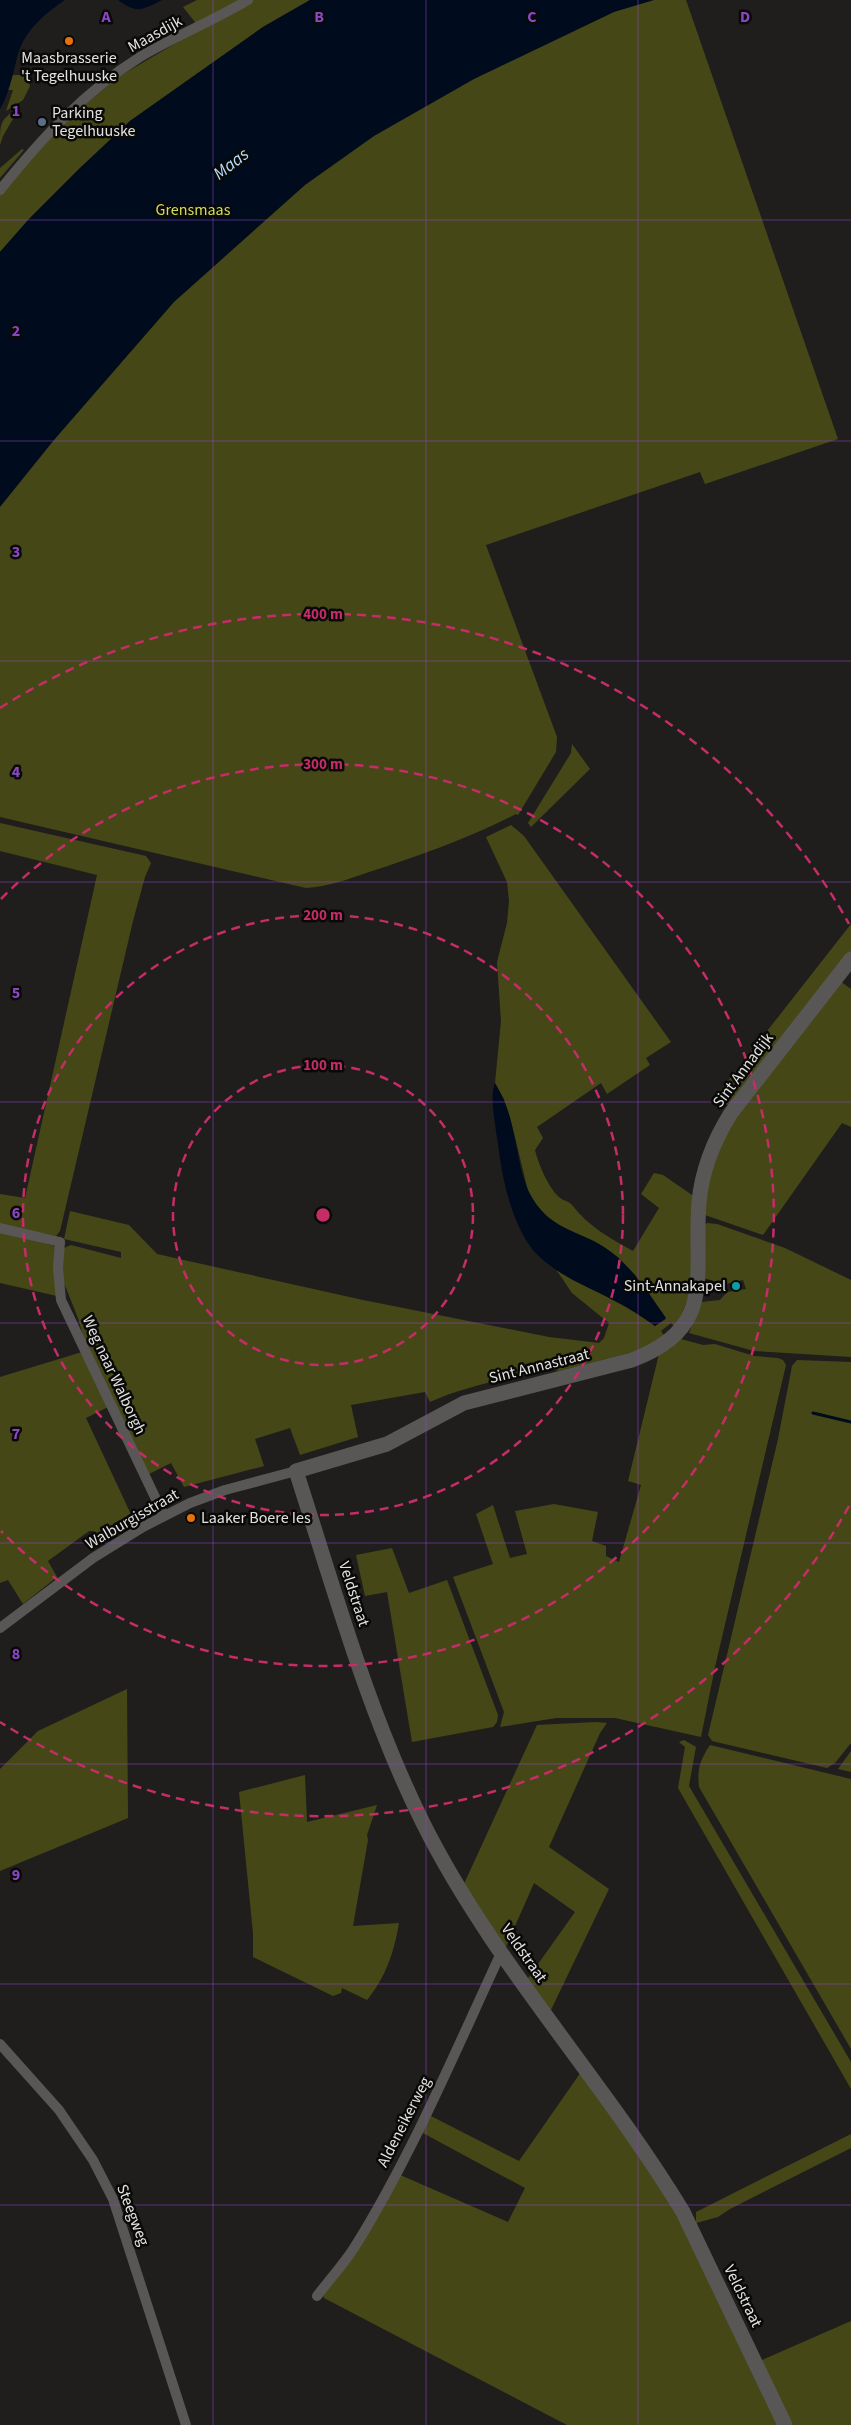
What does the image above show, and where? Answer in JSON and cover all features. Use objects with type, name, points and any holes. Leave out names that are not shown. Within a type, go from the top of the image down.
[{"type":"street","name":"Maasdijk","points":[[0,190],[49,132],[72,109],[96,90],[140,57],[248,0]]},
{"type":"street","name":"Sint Annadijk","points":[[698,1218],[703,1176],[721,1128],[851,959]]},
{"type":"street","name":"Sint Annastraat","points":[[296,1471],[387,1444],[464,1403],[612,1366],[656,1351],[680,1331],[690,1314],[695,1298],[698,1218]]},
{"type":"street","name":"Weg naar Walborgh","points":[[0,1228],[60,1242],[58,1268],[61,1300],[164,1516]]},
{"type":"street","name":"Walburgisstraat","points":[[0,1628],[93,1558],[164,1516],[225,1490],[296,1471]]},
{"type":"street","name":"Veldstraat","points":[[296,1471],[366,1686],[422,1821],[501,1953],[601,2089],[670,2190],[683,2212],[786,2425]]},
{"type":"street","name":"Aldeneikerweg","points":[[317,2296],[353,2249],[375,2213],[434,2098],[501,1953]]},
{"type":"street","name":"Steegweg","points":[[0,2044],[59,2110],[93,2160],[113,2199],[186,2425]]},
{"type":"green space","points":[[197,0],[310,0],[263,27],[130,121],[29,219],[0,252],[0,195],[59,126],[120,76],[188,36],[195,22],[183,7]]},
{"type":"green space","points":[[447,0],[686,0],[838,439],[705,484],[700,472],[486,545],[557,737],[556,752],[518,815],[516,814],[462,839],[406,860],[338,882],[306,888],[0,817],[0,329]]},
{"type":"green space","points":[[13,75],[26,75],[30,86],[23,100],[6,111],[13,90],[8,90]]},
{"type":"green space","points":[[21,105],[3,136],[0,145],[0,130],[3,121]]},
{"type":"green space","points":[[22,149],[24,150],[0,178],[0,168]]},
{"type":"green space","points":[[572,744],[590,769],[531,827],[528,823],[571,753]]},
{"type":"green space","points":[[0,823],[146,856],[151,863],[145,877],[133,921],[60,1231],[56,1236],[0,1225],[0,1194],[25,1198],[97,875],[0,851]]},
{"type":"green space","points":[[511,825],[524,836],[671,1042],[646,1058],[650,1065],[607,1094],[601,1083],[537,1127],[543,1138],[535,1150],[544,1175],[555,1193],[571,1204],[593,1226],[633,1251],[659,1208],[641,1194],[654,1173],[663,1175],[695,1197],[695,1247],[692,1280],[683,1312],[675,1327],[671,1323],[661,1331],[665,1337],[641,1350],[559,1371],[550,1369],[489,1382],[430,1402],[425,1392],[351,1405],[358,1437],[300,1455],[290,1428],[255,1439],[264,1466],[184,1487],[171,1463],[147,1475],[85,1343],[78,1318],[64,1283],[61,1254],[64,1248],[71,1245],[121,1258],[121,1252],[64,1239],[70,1211],[129,1225],[157,1254],[363,1300],[549,1337],[599,1343],[604,1338],[609,1323],[572,1293],[553,1265],[573,1280],[618,1301],[655,1326],[666,1319],[635,1275],[618,1257],[602,1246],[554,1224],[537,1206],[528,1191],[512,1125],[504,1099],[495,1083],[501,1021],[497,962],[507,923],[509,901],[507,882],[486,837]]},
{"type":"green space","points":[[851,924],[851,952],[730,1105],[723,1104],[717,1095]]},
{"type":"green space","points":[[840,981],[851,989],[851,1127],[842,1123],[763,1235],[705,1215],[705,1188],[726,1129]]},
{"type":"green space","points":[[707,1223],[717,1224],[785,1248],[851,1280],[851,1357],[754,1351],[689,1333],[701,1302],[720,1300],[727,1292],[746,1289],[743,1280],[726,1284],[703,1278],[702,1227]]},
{"type":"green space","points":[[0,1232],[54,1246],[57,1249],[57,1296],[0,1283]]},
{"type":"green space","points":[[681,1339],[703,1345],[715,1344],[754,1356],[778,1358],[783,1360],[786,1365],[715,1667],[701,1737],[615,1718],[556,1718],[500,1727],[504,1712],[453,1577],[493,1564],[476,1514],[493,1505],[510,1558],[527,1554],[515,1511],[554,1504],[598,1512],[592,1541],[606,1546],[606,1556],[619,1562],[641,1485],[628,1481],[659,1354]]},
{"type":"green space","points":[[82,1352],[108,1407],[86,1418],[135,1523],[103,1544],[94,1531],[89,1531],[48,1561],[57,1577],[23,1604],[8,1580],[0,1583],[0,1377]]},
{"type":"green space","points":[[797,1360],[851,1362],[851,1743],[835,1763],[827,1768],[712,1741],[708,1735],[778,1439],[792,1366]]},
{"type":"green space","points":[[392,1548],[409,1593],[447,1580],[498,1715],[497,1722],[493,1727],[412,1742],[387,1592],[365,1596],[356,1555]]},
{"type":"green space","points":[[127,1689],[128,1818],[0,1871],[0,1769],[38,1731]]},
{"type":"green space","points":[[607,1723],[600,1733],[549,1847],[609,1889],[550,2012],[526,1981],[575,1912],[534,1883],[504,1951],[463,1886],[537,1725]]},
{"type":"green space","points":[[684,1740],[696,1747],[689,1786],[851,2062],[851,2089],[678,1788],[685,1747],[679,1742]]},
{"type":"green space","points":[[710,1745],[851,1779],[851,2049],[699,1787],[698,1775],[700,1765]]},
{"type":"green space","points":[[851,1751],[851,1772],[838,1769]]},
{"type":"green space","points":[[305,1775],[307,1822],[377,1805],[367,1835],[368,1840],[353,1926],[399,1923],[395,1944],[388,1964],[374,1991],[367,2000],[342,1988],[341,1993],[333,1996],[253,1957],[253,1933],[239,1792]]},
{"type":"green space","points":[[581,2072],[643,2156],[686,2232],[779,2425],[567,2425],[324,2298],[323,2295],[398,2174],[508,2222],[525,2188],[421,2132],[429,2115],[519,2161]]},
{"type":"green space","points":[[851,2134],[851,2148],[730,2209],[718,2217],[696,2223],[696,2212]]},
{"type":"green space","points":[[851,2321],[851,2425],[790,2425],[760,2361]]},
{"type":"water","points":[[0,0],[65,0],[42,18],[24,40],[8,91],[0,109]]},
{"type":"water","points":[[118,0],[162,0],[144,8],[135,9]]},
{"type":"water","name":"Grensmaas","points":[[310,0],[654,0],[614,12],[474,79],[374,136],[305,185],[174,302],[54,440],[0,507],[0,252],[29,219],[130,121],[263,27]]},
{"type":"water","points":[[495,1083],[509,1114],[523,1177],[531,1196],[551,1220],[604,1247],[623,1262],[653,1298],[666,1318],[655,1326],[626,1307],[564,1275],[546,1263],[532,1249],[518,1226],[505,1185],[494,1113],[493,1089]]},
{"type":"waterway","points":[[813,1413],[851,1422]]},
{"type":"place","name":"Maasbrasserie 't Tegelhuuske","points":[[69,41]]},
{"type":"place","name":"Parking Tegelhuuske","points":[[42,122]]},
{"type":"place","name":"Sint-Annakapel","points":[[736,1286]]},
{"type":"place","name":"Laaker Boere Ies","points":[[191,1518]]},
{"type":"water label","name":"Maas","points":[[231,164]]}]
